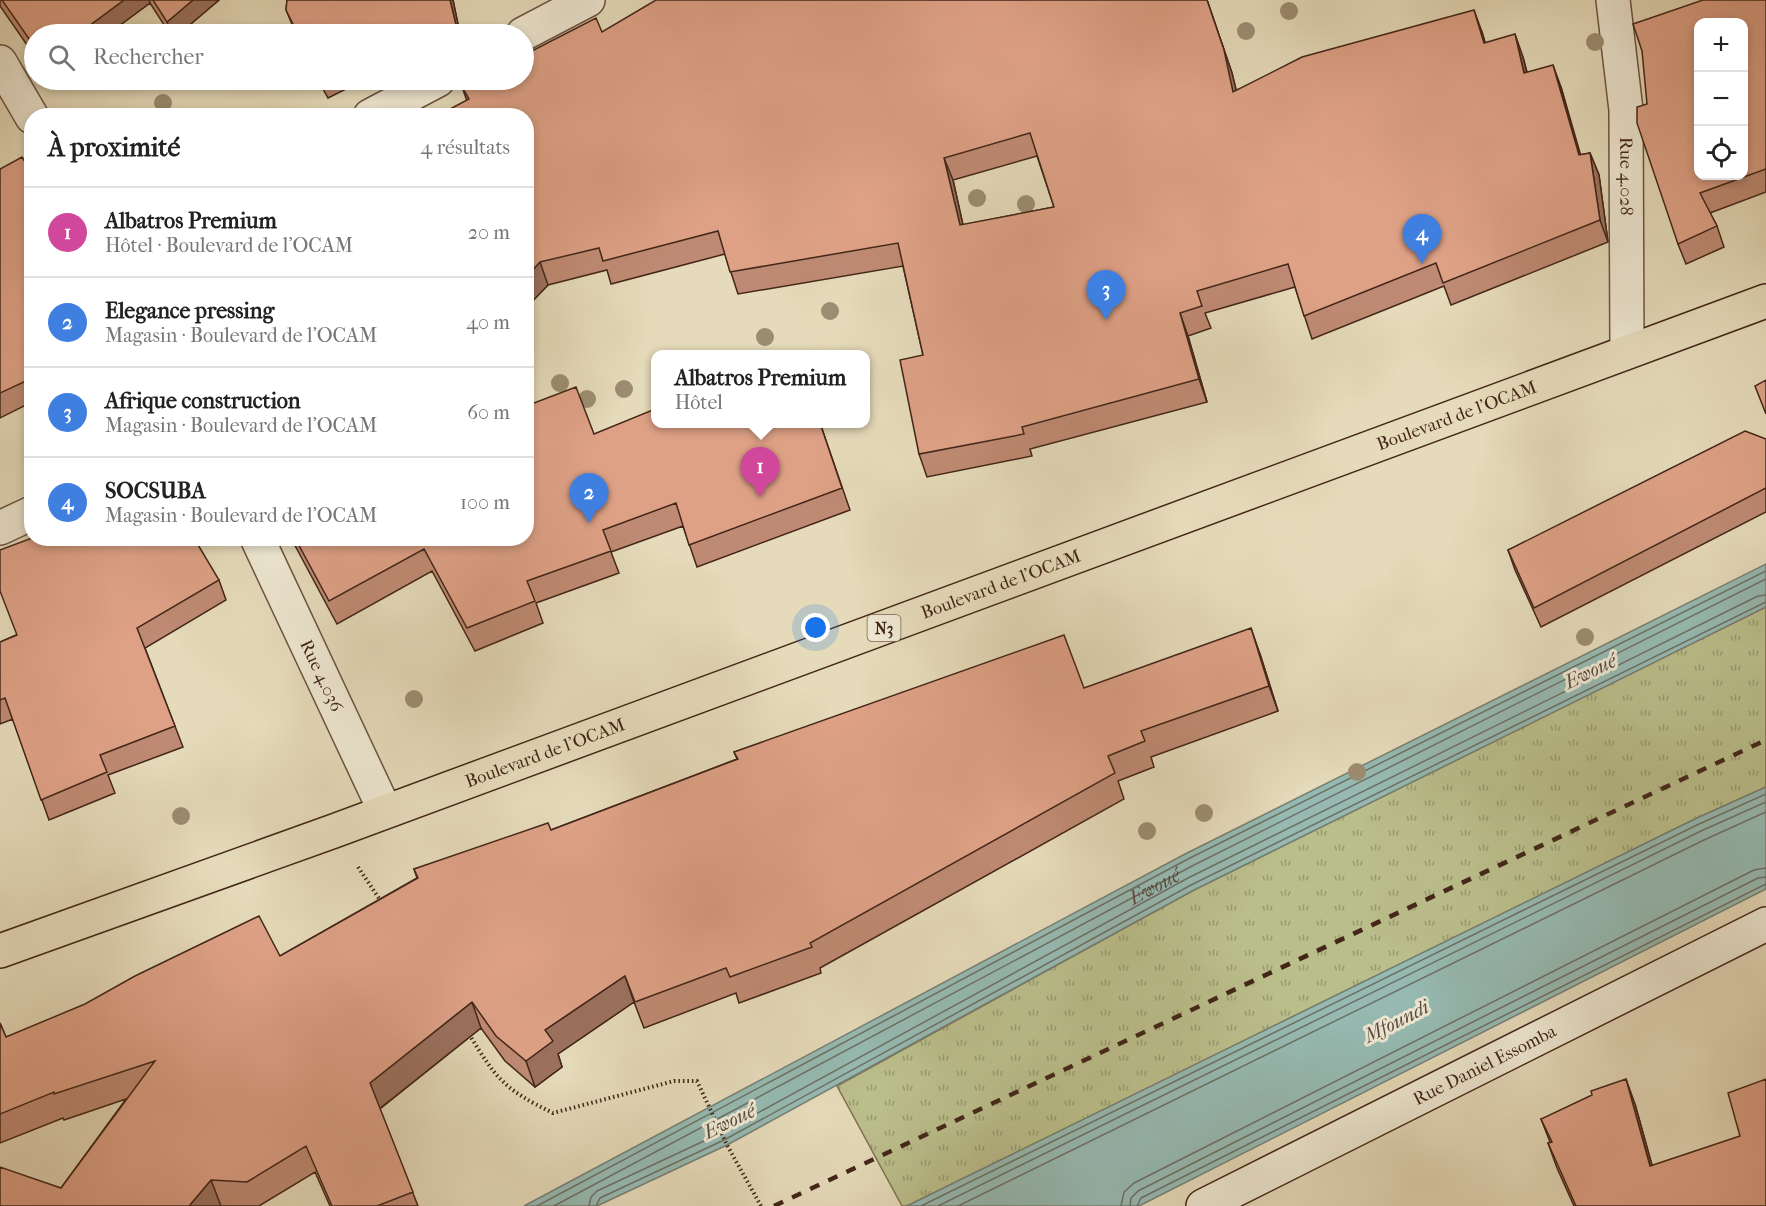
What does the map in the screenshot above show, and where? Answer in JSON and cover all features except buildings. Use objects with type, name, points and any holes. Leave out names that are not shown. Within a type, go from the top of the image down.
[{"type":"highway","name":"Boulevard de l'OCAM","points":[[0,951],[334,831],[1766,301]]},
{"type":"street","points":[[534,28],[588,0]]},
{"type":"street","name":"Rue 4.028","points":[[1613,0],[1626,110],[1627,352]]},
{"type":"street","points":[[0,62],[27,108]]},
{"type":"street","points":[[385,108],[419,90]]},
{"type":"street","points":[[0,528],[24,517]]},
{"type":"street","name":"Rue 4.036","points":[[261,546],[385,811]]},
{"type":"street","name":"Rue Daniel Essomba","points":[[1203,1206],[1766,924]]},
{"type":"path","points":[[334,831],[387,910]]},
{"type":"path","points":[[464,1027],[493,1073],[516,1095],[553,1113],[674,1081],[697,1081],[727,1145],[761,1206]]},
{"type":"green space","points":[[1766,607],[1766,787],[1695,819],[907,1206],[902,1206],[837,1086],[1194,890]]},
{"type":"water","name":"Ewoué","points":[[1766,564],[1766,607],[1194,890],[727,1145],[597,1206],[524,1206],[1185,854]]},
{"type":"water","name":"Mfoundi","points":[[1766,787],[1766,889],[1139,1206],[907,1206],[1695,819]]},
{"type":"railway","points":[[774,1206],[1766,740]]},
{"type":"place","name":"SOCSUBA","points":[[1422,264]]},
{"type":"place","name":"Afrique construction","points":[[1106,320]]},
{"type":"place","name":"Albatros Premium","points":[[760,497]]},
{"type":"place","name":"Elegance pressing","points":[[589,523]]}]
